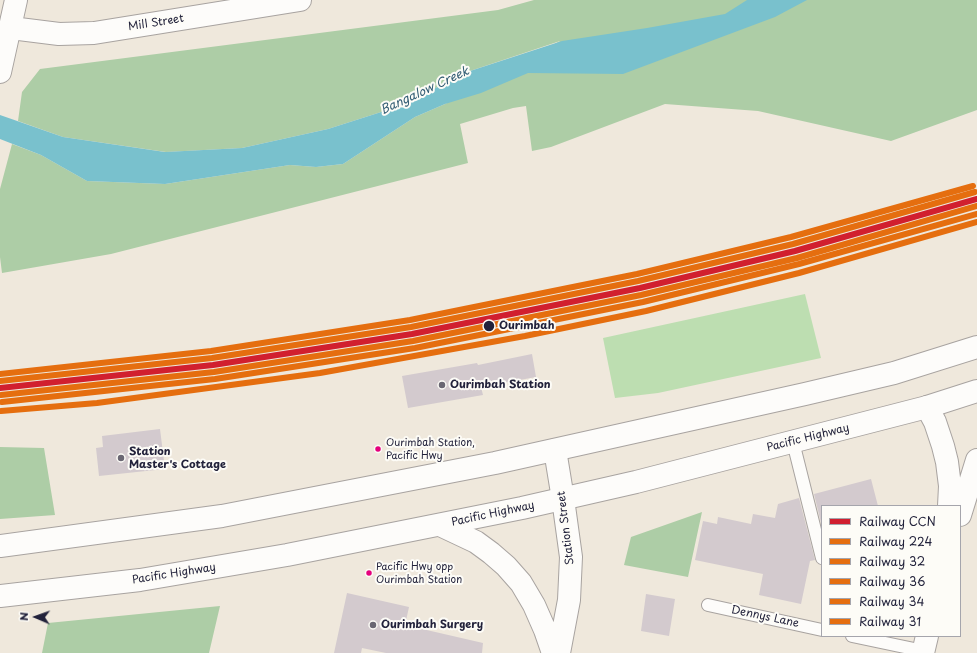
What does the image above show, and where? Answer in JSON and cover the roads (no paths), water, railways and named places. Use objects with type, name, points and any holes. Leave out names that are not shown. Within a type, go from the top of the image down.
[{"type":"main road","points":[[0,72],[16,0]]},
{"type":"main road","name":"Mill Street","points":[[11,28],[58,34],[94,33],[300,0]]},
{"type":"main road","points":[[0,546],[222,516],[495,463],[805,394],[894,372],[977,347]]},
{"type":"main road","name":"Pacific Highway","points":[[0,596],[140,580],[287,555],[440,525],[636,482],[927,407],[977,392]]},
{"type":"main road","points":[[927,407],[934,422],[946,457],[950,486],[949,505]]},
{"type":"main road","name":"Station Street","points":[[555,450],[571,557],[569,600],[559,653]]},
{"type":"main road","points":[[961,512],[977,460]]},
{"type":"main road","points":[[440,525],[476,542],[506,566],[521,583],[534,604],[546,630],[553,653]]},
{"type":"lane","points":[[793,442],[821,554]]},
{"type":"lane","name":"Dennys Lane","points":[[708,605],[821,630]]},
{"type":"lane","points":[[859,637],[925,647]]},
{"type":"water","points":[[747,0],[807,0],[775,17],[623,74],[528,73],[481,93],[445,104],[415,117],[343,164],[316,167],[290,165],[165,184],[87,181],[41,155],[0,139],[0,115],[63,137],[165,152],[242,148],[328,129],[400,106],[467,72],[562,41],[725,14]]},
{"type":"rail line","name":"34","points":[[0,374],[211,351],[410,320],[637,274],[791,237],[973,186]]},
{"type":"rail line","name":"32","points":[[0,381],[212,358],[411,327],[638,281],[793,244],[975,192]]},
{"type":"rail line","name":"CCN","points":[[0,388],[213,365],[412,334],[640,288],[795,251],[977,199]]},
{"type":"rail line","name":"224","points":[[1,395],[214,372],[413,341],[641,295],[797,258],[977,206]]},
{"type":"rail line","name":"36","points":[[2,402],[215,379],[415,348],[643,302],[799,264],[977,214]]},
{"type":"rail line","name":"31","points":[[1,411],[97,403],[320,373],[525,336],[646,311],[799,273],[977,222]]},
{"type":"place","name":"Ourimbah","points":[[489,326]]},
{"type":"place","name":"Ourimbah Station","points":[[442,385]]},
{"type":"place","name":"Ourimbah Station, Pacific Hwy","points":[[378,449]]},
{"type":"place","name":"Station Master's Cottage","points":[[121,458]]},
{"type":"place","name":"Pacific Hwy opp Ourimbah Station","points":[[369,573]]},
{"type":"place","name":"Ourimbah Surgery","points":[[373,625]]},
{"type":"water label","name":"Bangalow Creek","points":[[425,91]]}]
